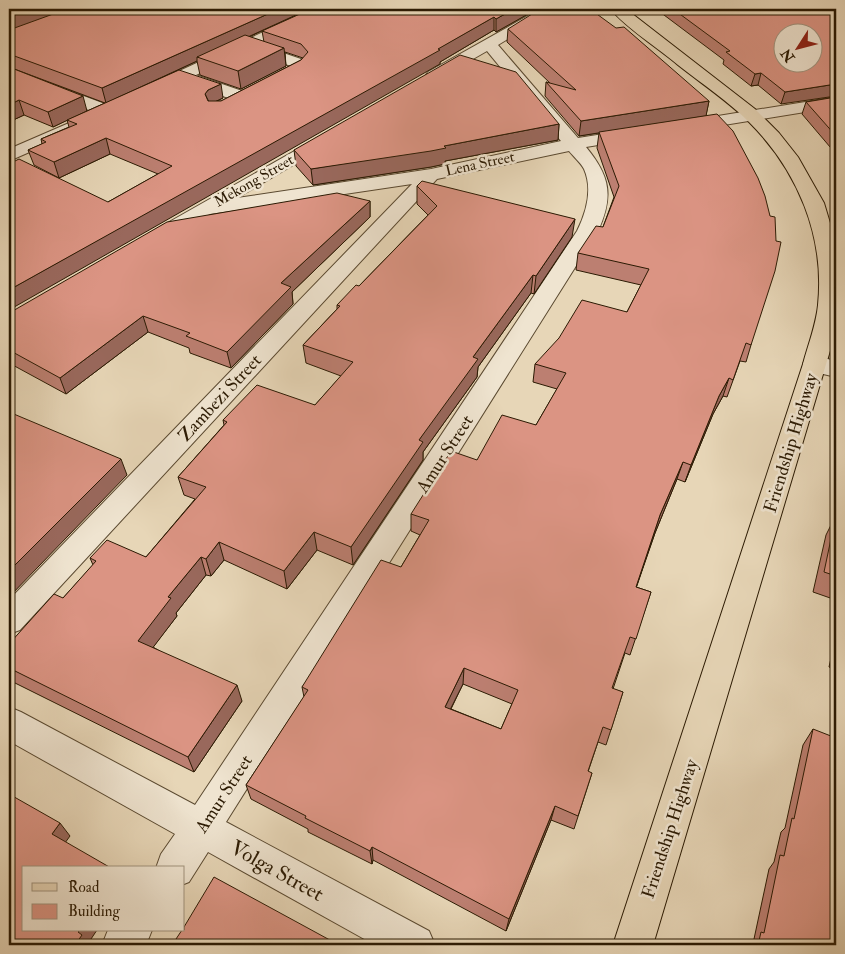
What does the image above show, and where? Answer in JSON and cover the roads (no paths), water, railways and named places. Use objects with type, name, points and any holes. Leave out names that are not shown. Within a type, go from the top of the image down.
[{"type":"main road","name":"Friendship Highway","points":[[618,9],[753,116],[776,139],[805,181],[827,243],[830,275],[826,366],[633,945]]},
{"type":"street","points":[[140,95],[324,9]]},
{"type":"street","points":[[420,84],[550,9]]},
{"type":"street","name":"Amur Street","points":[[176,866],[588,232],[597,211],[599,191],[593,168],[489,43]]},
{"type":"street","points":[[225,106],[296,70],[299,66],[296,62],[247,46]]},
{"type":"street","points":[[9,72],[107,111]]},
{"type":"street","points":[[181,76],[242,97]]},
{"type":"street","points":[[670,129],[836,102]]},
{"type":"street","points":[[9,156],[124,103]]},
{"type":"street","name":"Mekong Street","points":[[137,248],[343,129]]},
{"type":"street","name":"Lena Street","points":[[206,209],[431,175],[574,144],[651,132]]},
{"type":"street","name":"Zambezi Street","points":[[9,621],[431,175]]},
{"type":"street","name":"Volga Street","points":[[9,723],[415,945]]},
{"type":"street","points":[[122,945],[131,932]]}]
